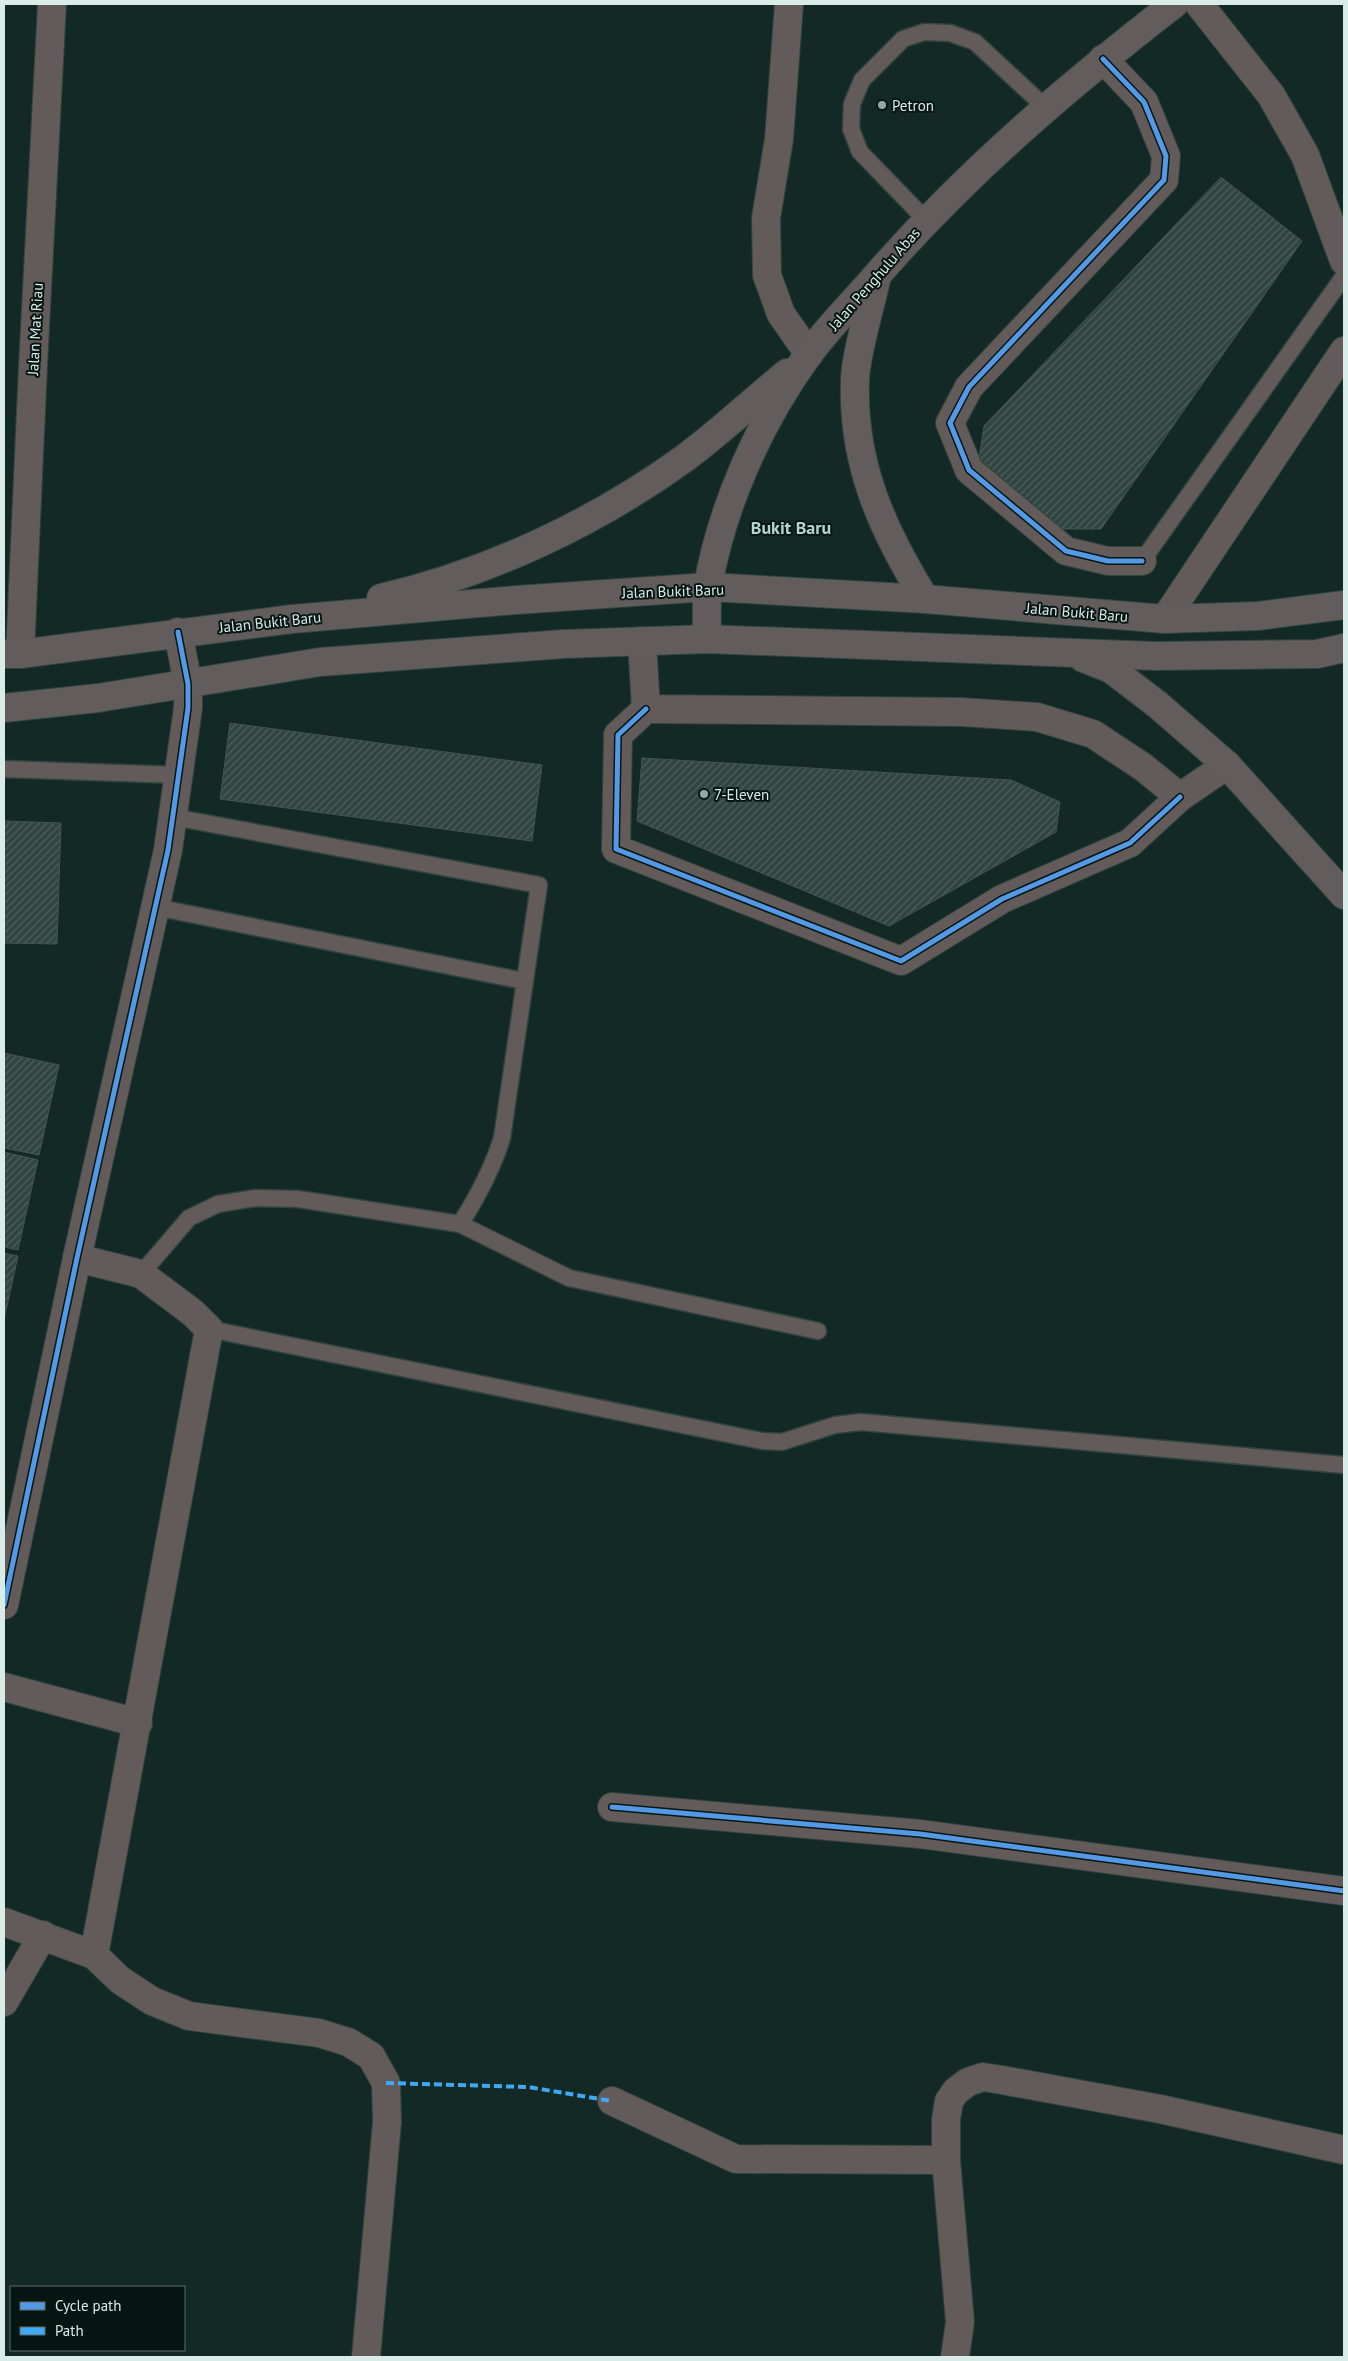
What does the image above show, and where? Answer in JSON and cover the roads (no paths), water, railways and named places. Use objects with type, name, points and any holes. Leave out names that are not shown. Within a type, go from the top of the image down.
[{"type":"main road","name":"Jalan Penghulu Abas","points":[[706,639],[708,587],[721,533],[742,472],[775,406],[809,354],[926,220],[1045,107],[1102,59],[1174,4]]},
{"type":"main road","points":[[877,276],[855,379],[856,419],[864,467],[878,513],[899,557],[924,599]]},
{"type":"main road","points":[[292,619],[403,593],[481,569],[582,522],[626,497],[686,457],[809,354]]},
{"type":"main road","name":"Jalan Bukit Baru","points":[[12,654],[292,619],[516,600],[708,587],[924,599],[1166,619],[1258,616],[1344,605]]},
{"type":"main road","points":[[4,708],[98,698],[320,662],[564,644],[706,639],[1156,656],[1317,654],[1344,648]]},
{"type":"main road","points":[[1066,652],[1111,669],[1158,704],[1227,765],[1344,895]]},
{"type":"street","name":"Jalan Mat Riau","points":[[12,654],[32,376],[52,4]]},
{"type":"street","points":[[789,4],[779,139],[766,218],[767,275],[782,314],[809,354]]},
{"type":"street","points":[[1199,4],[1271,95],[1281,112],[1305,156],[1344,262]]},
{"type":"street","points":[[1102,59],[1144,102],[1166,156],[1164,180],[969,387],[950,423],[969,470],[1066,551],[1108,561],[1142,561]]},
{"type":"street","points":[[1166,619],[1344,351]]},
{"type":"street","points":[[4,1605],[77,1258],[155,907],[172,818],[188,708],[188,684],[178,632]]},
{"type":"street","points":[[642,641],[646,709]]},
{"type":"street","points":[[1180,797],[1143,767],[1093,734],[1037,717],[961,712],[646,709],[618,735],[616,849],[901,961],[1002,899],[1130,843],[1180,797],[1227,765]]},
{"type":"street","points":[[77,1258],[141,1274],[193,1313],[209,1329],[94,1954]]},
{"type":"street","points":[[4,1687],[138,1723]]},
{"type":"street","points":[[612,1808],[920,1834],[1344,1891]]},
{"type":"street","points":[[4,1922],[94,1954],[120,1980],[152,2002],[189,2016],[319,2033],[348,2042],[371,2056],[386,2083],[387,2122],[366,2357]]},
{"type":"street","points":[[4,2002],[42,1935]]},
{"type":"street","points":[[955,2357],[960,2322],[946,2160],[946,2119],[949,2101],[956,2091],[968,2082],[983,2078],[1160,2109],[1344,2150]]},
{"type":"street","points":[[612,2100],[736,2160],[946,2160]]},
{"type":"lane","points":[[926,220],[860,152],[851,129],[852,104],[862,80],[903,39],[924,32],[950,33],[975,42],[1045,107]]},
{"type":"lane","points":[[1142,561],[1344,276]]},
{"type":"lane","points":[[4,769],[179,775]]},
{"type":"lane","points":[[172,818],[539,885],[502,1138],[492,1169],[477,1199],[460,1224]]},
{"type":"lane","points":[[155,907],[524,981]]},
{"type":"lane","points":[[141,1274],[189,1218],[218,1204],[256,1198],[298,1199],[460,1224],[569,1278],[818,1331]]},
{"type":"lane","points":[[209,1329],[762,1441],[782,1442],[835,1424],[861,1422],[1344,1465]]},
{"type":"place","name":"Petron","points":[[882,105]]},
{"type":"place","name":"7-Eleven","points":[[704,794]]},
{"type":"district","name":"Bukit Baru","points":[[791,527]]}]
